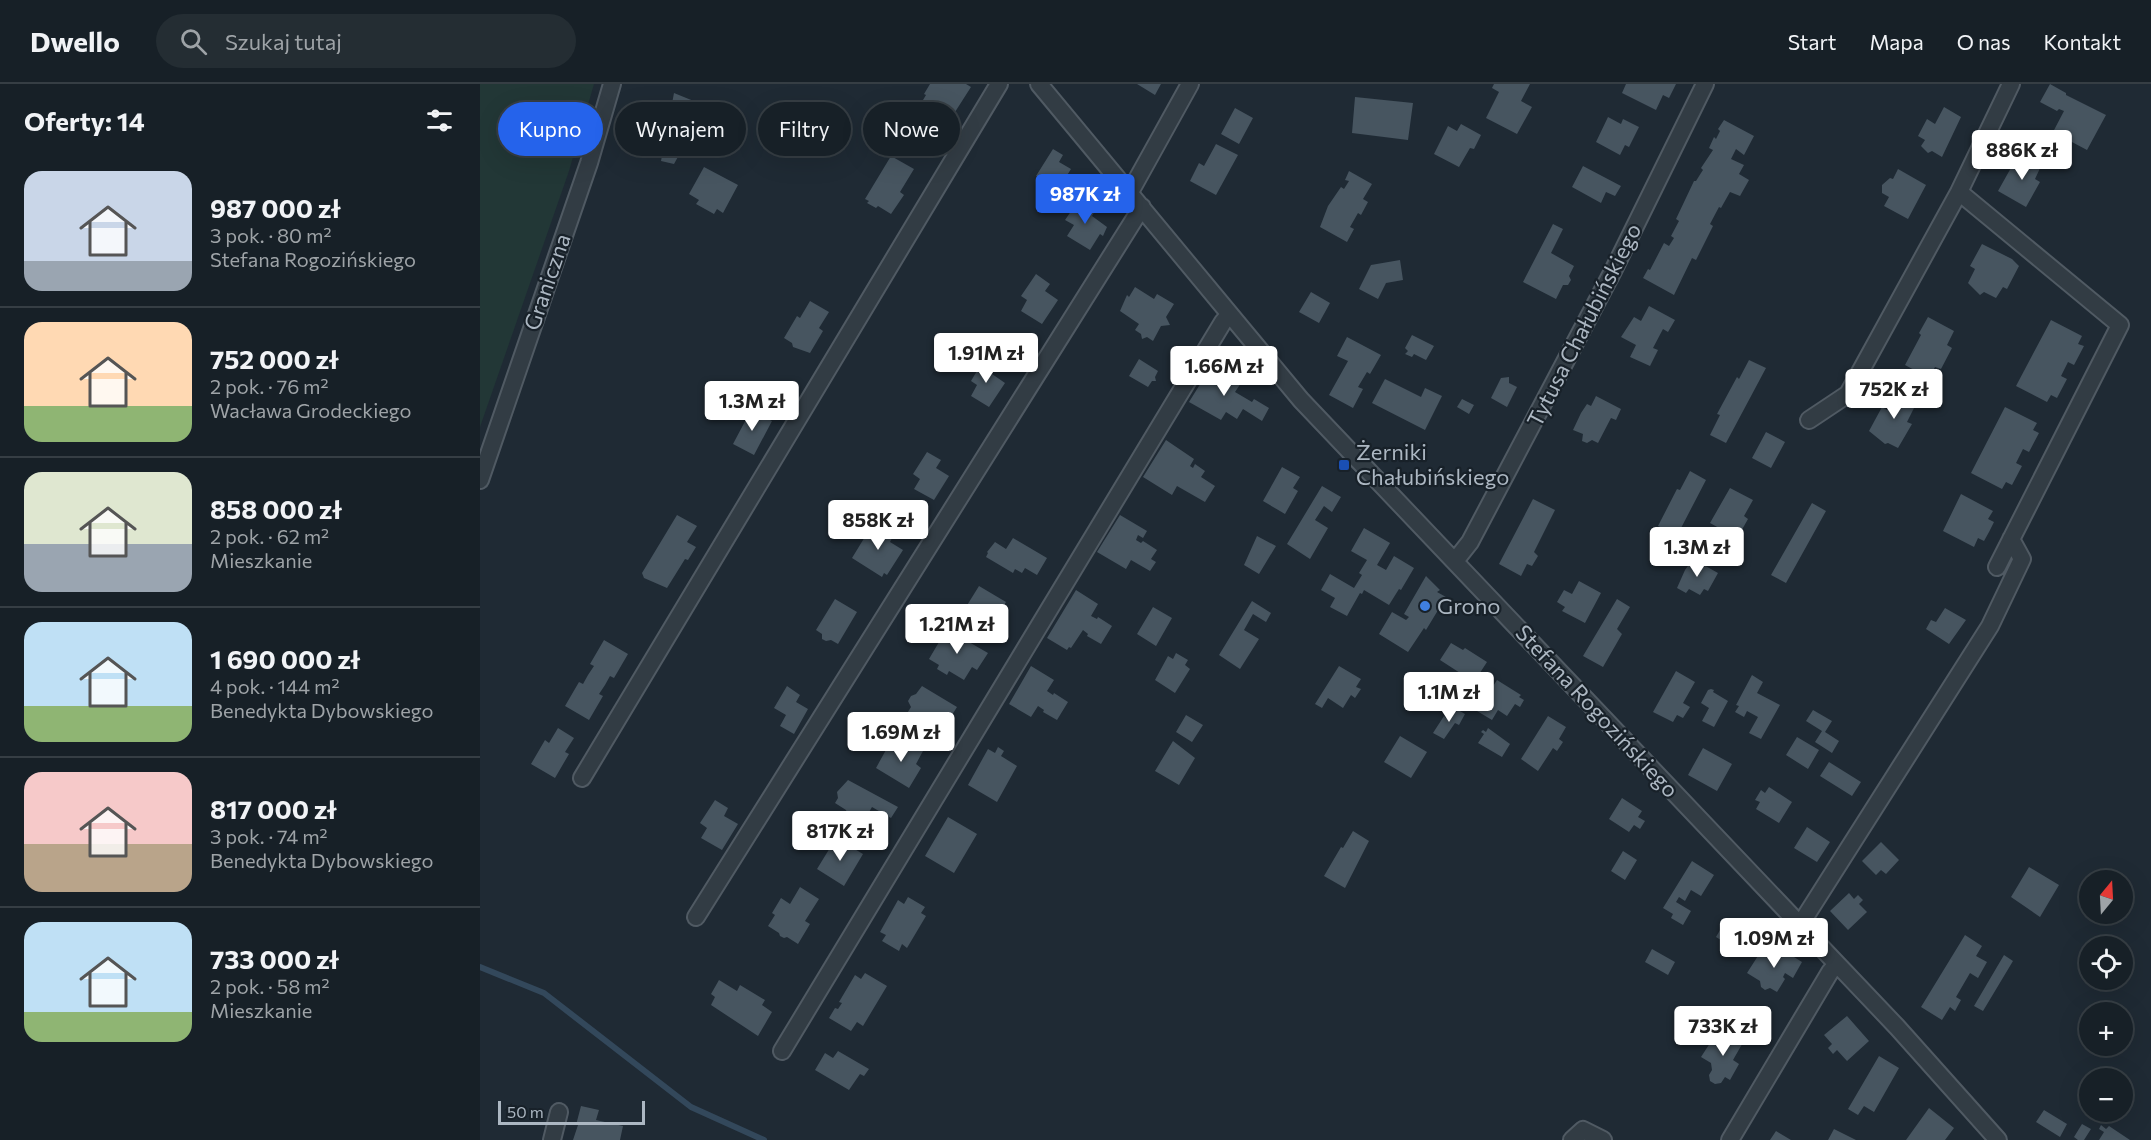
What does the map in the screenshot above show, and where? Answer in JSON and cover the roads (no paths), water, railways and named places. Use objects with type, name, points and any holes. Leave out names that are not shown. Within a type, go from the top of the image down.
[{"type":"street","name":"Graniczna","points":[[480,480],[589,163],[612,84]]},
{"type":"street","points":[[582,778],[999,84]]},
{"type":"street","name":"Stefana Rogozińskiego","points":[[1038,84],[1301,400],[1897,1027],[1998,1140]]},
{"type":"street","points":[[1130,192],[1190,84]]},
{"type":"street","name":"Tytusa Chałubińskiego","points":[[1455,561],[1470,542],[1613,271],[1705,84]]},
{"type":"street","points":[[1809,420],[1848,394],[1959,192],[2011,84]]},
{"type":"street","points":[[1959,192],[2120,325],[1997,567]]},
{"type":"street","points":[[696,917],[1142,207]]},
{"type":"street","points":[[782,1050],[1229,315]]},
{"type":"street","points":[[1800,926],[1990,626],[2022,558],[2011,539]]},
{"type":"street","points":[[1730,1140],[1830,972],[1837,964]]},
{"type":"street","points":[[552,1140],[559,1112]]},
{"type":"street","points":[[1572,1140],[1583,1130],[1603,1140]]},
{"type":"waterway","points":[[480,967],[544,993],[691,1107],[764,1140]]},
{"type":"place","name":"Żerniki Chałubińskiego","points":[[1344,465]]},
{"type":"place","name":"Grono","points":[[1425,606]]}]
